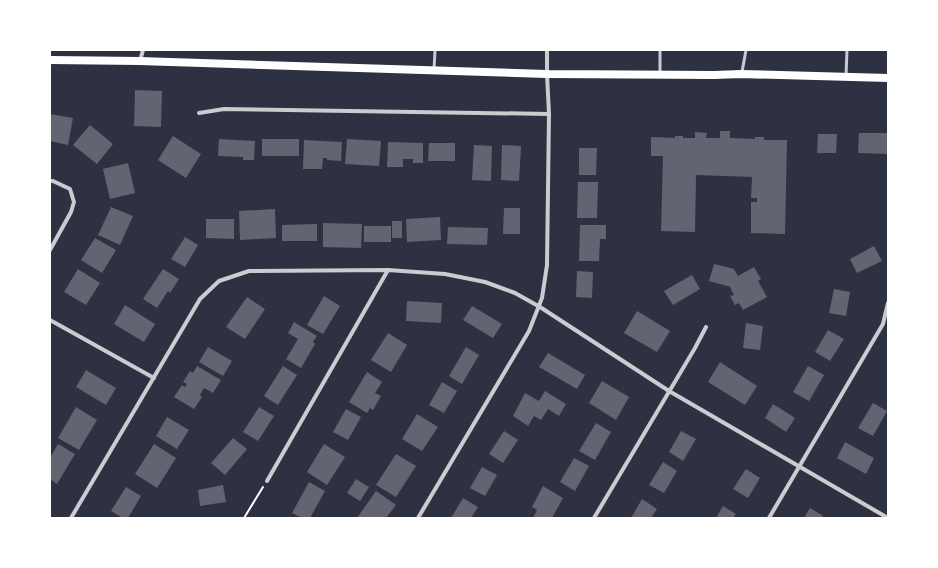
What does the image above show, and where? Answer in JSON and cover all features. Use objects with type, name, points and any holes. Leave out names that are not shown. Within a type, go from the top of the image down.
[{"type":"main road","points":[[50,60],[139,61],[547,74],[741,74],[888,78]]},
{"type":"street","points":[[139,61],[143,50]]},
{"type":"street","points":[[418,518],[529,331],[540,307],[547,265],[549,114],[547,50]]},
{"type":"street","points":[[199,114],[224,109],[549,114]]},
{"type":"street","points":[[50,181],[70,189],[74,202],[71,212],[50,250]]},
{"type":"street","points":[[267,481],[388,270]]},
{"type":"street","points":[[71,518],[200,299],[219,281],[249,271],[388,270],[445,274],[485,282],[514,293],[540,307],[669,391],[888,518]]},
{"type":"street","points":[[769,518],[883,324],[888,303]]},
{"type":"street","points":[[50,320],[154,378]]},
{"type":"street","points":[[594,518],[706,327]]},
{"type":"lane","points":[[434,70],[435,50]]},
{"type":"lane","points":[[660,50],[660,74]]},
{"type":"lane","points":[[741,74],[746,50]]},
{"type":"lane","points":[[846,78],[847,50]]},
{"type":"path","points":[[244,518],[267,481]]},
{"type":"building","points":[[135,90],[162,91],[161,127],[134,126]]},
{"type":"building","points":[[50,114],[73,118],[68,145],[50,141]]},
{"type":"building","points":[[90,125],[113,144],[97,164],[73,145]]},
{"type":"building","points":[[720,131],[730,131],[730,138],[755,139],[755,137],[764,137],[764,140],[787,140],[785,234],[751,233],[751,202],[757,202],[757,198],[751,198],[752,177],[696,175],[695,232],[661,231],[663,156],[651,156],[651,137],[675,138],[675,136],[683,136],[683,138],[695,138],[695,132],[707,133],[706,138],[720,138]]},
{"type":"building","points":[[859,133],[888,133],[888,154],[858,153]]},
{"type":"building","points":[[818,134],[837,134],[836,153],[817,153]]},
{"type":"building","points":[[173,136],[201,154],[186,178],[158,160]]},
{"type":"building","points":[[219,139],[255,141],[254,160],[243,160],[243,157],[218,156]]},
{"type":"building","points":[[262,139],[299,139],[299,156],[262,156]]},
{"type":"building","points":[[347,139],[381,141],[379,166],[345,164]]},
{"type":"building","points":[[304,140],[342,142],[341,161],[327,160],[327,158],[323,158],[322,169],[303,169]]},
{"type":"building","points":[[388,142],[423,143],[423,163],[413,163],[413,159],[403,159],[403,167],[387,167]]},
{"type":"building","points":[[429,143],[455,143],[455,161],[428,161]]},
{"type":"building","points":[[474,145],[492,146],[491,181],[472,180]]},
{"type":"building","points":[[502,145],[521,146],[519,181],[501,180]]},
{"type":"building","points":[[579,148],[597,148],[596,175],[579,175]]},
{"type":"building","points":[[128,163],[135,193],[110,199],[103,169]]},
{"type":"building","points":[[578,182],[598,182],[597,218],[577,218]]},
{"type":"building","points":[[111,207],[133,216],[120,245],[98,235]]},
{"type":"building","points":[[504,208],[520,208],[520,234],[503,234]]},
{"type":"building","points":[[275,209],[276,238],[240,240],[239,211]]},
{"type":"building","points":[[440,217],[441,240],[407,242],[406,219]]},
{"type":"building","points":[[206,219],[234,219],[234,239],[206,238]]},
{"type":"building","points":[[392,221],[402,221],[402,238],[392,238]]},
{"type":"building","points":[[323,223],[362,224],[361,248],[323,247]]},
{"type":"building","points":[[317,224],[317,241],[282,241],[282,225]]},
{"type":"building","points":[[580,225],[606,225],[606,239],[600,239],[599,261],[579,261]]},
{"type":"building","points":[[364,226],[391,226],[391,242],[364,242]]},
{"type":"building","points":[[448,227],[488,228],[487,245],[447,244]]},
{"type":"building","points":[[185,237],[198,245],[185,267],[171,259]]},
{"type":"building","points":[[95,238],[116,250],[102,273],[81,260]]},
{"type":"building","points":[[874,246],[882,261],[857,273],[850,259]]},
{"type":"building","points":[[714,264],[734,269],[738,276],[754,267],[761,279],[758,281],[767,297],[743,310],[739,303],[735,305],[730,296],[734,295],[731,287],[709,281]]},
{"type":"building","points":[[78,269],[100,283],[86,305],[64,292]]},
{"type":"building","points":[[163,269],[179,279],[170,293],[168,291],[157,308],[143,299]]},
{"type":"building","points":[[577,271],[593,272],[592,298],[576,297]]},
{"type":"building","points":[[692,275],[700,289],[673,305],[664,291]]},
{"type":"building","points":[[834,289],[850,292],[846,316],[829,313]]},
{"type":"building","points":[[324,296],[340,306],[323,334],[307,325]]},
{"type":"building","points":[[247,297],[265,309],[245,339],[226,327]]},
{"type":"building","points":[[407,301],[442,303],[441,323],[406,321]]},
{"type":"building","points":[[125,305],[155,324],[144,342],[114,324]]},
{"type":"building","points":[[472,306],[502,324],[493,338],[463,320]]},
{"type":"building","points":[[637,311],[670,331],[657,352],[624,333]]},
{"type":"building","points":[[294,322],[317,336],[313,342],[315,344],[301,368],[286,359],[298,339],[288,333]]},
{"type":"building","points":[[746,323],[763,326],[760,350],[743,348]]},
{"type":"building","points":[[828,330],[844,339],[830,361],[815,352]]},
{"type":"building","points":[[388,333],[407,345],[391,372],[371,360]]},
{"type":"building","points":[[208,347],[232,361],[223,376],[199,362]]},
{"type":"building","points":[[466,347],[479,355],[462,384],[449,376]]},
{"type":"building","points":[[548,353],[585,375],[577,389],[539,367]]},
{"type":"building","points":[[720,362],[757,386],[745,405],[708,382]]},
{"type":"building","points":[[197,366],[221,380],[213,393],[204,388],[200,395],[202,397],[194,409],[174,397],[182,385],[185,387],[187,384],[183,382],[190,371],[193,373]]},
{"type":"building","points":[[283,366],[297,375],[278,405],[264,396]]},
{"type":"building","points":[[808,366],[824,375],[809,401],[793,392]]},
{"type":"building","points":[[86,370],[116,388],[106,405],[76,387]]},
{"type":"building","points":[[367,372],[382,382],[375,393],[381,396],[373,410],[370,408],[367,413],[349,402]]},
{"type":"building","points":[[602,381],[629,397],[616,420],[589,403]]},
{"type":"building","points":[[442,382],[457,391],[444,413],[429,405]]},
{"type":"building","points":[[545,391],[566,404],[559,416],[548,409],[541,420],[534,416],[528,426],[513,416],[525,393],[539,401]]},
{"type":"building","points":[[873,403],[887,411],[873,436],[858,428]]},
{"type":"building","points":[[773,404],[795,418],[786,432],[765,418]]},
{"type":"building","points":[[76,407],[97,420],[79,450],[58,438]]},
{"type":"building","points":[[259,407],[274,416],[258,441],[243,432]]},
{"type":"building","points":[[346,409],[361,417],[348,440],[333,432]]},
{"type":"building","points":[[417,414],[438,427],[422,451],[402,439]]},
{"type":"building","points":[[167,417],[189,430],[177,449],[156,436]]},
{"type":"building","points":[[596,423],[611,432],[595,460],[579,451]]},
{"type":"building","points":[[504,431],[518,440],[503,463],[489,454]]},
{"type":"building","points":[[681,431],[696,439],[683,461],[669,452]]},
{"type":"building","points":[[233,438],[247,449],[225,475],[211,463]]},
{"type":"building","points":[[845,442],[874,458],[866,474],[837,458]]},
{"type":"building","points":[[58,444],[75,454],[57,484],[50,479],[50,458]]},
{"type":"building","points":[[154,444],[176,458],[157,488],[135,474]]},
{"type":"building","points":[[324,444],[345,457],[327,485],[307,472]]},
{"type":"building","points":[[396,454],[416,466],[396,497],[376,485]]},
{"type":"building","points":[[574,458],[589,466],[575,491],[560,482]]},
{"type":"building","points":[[663,462],[677,471],[664,493],[649,485]]},
{"type":"building","points":[[482,467],[497,475],[485,496],[470,488]]},
{"type":"building","points":[[746,469],[760,478],[748,498],[733,489]]},
{"type":"building","points":[[356,479],[369,487],[360,501],[347,493]]},
{"type":"building","points":[[309,482],[325,491],[310,518],[302,518],[292,513]]},
{"type":"building","points":[[223,485],[226,502],[200,506],[198,490]]},
{"type":"building","points":[[543,486],[563,498],[552,518],[533,518],[537,510],[532,507]]},
{"type":"building","points":[[126,487],[141,496],[128,518],[123,518],[111,511]]},
{"type":"building","points":[[376,491],[396,505],[386,518],[357,518]]},
{"type":"building","points":[[463,498],[478,507],[471,518],[451,518]]},
{"type":"building","points":[[642,499],[657,509],[651,518],[631,518]]},
{"type":"building","points":[[723,506],[736,514],[733,518],[716,518]]},
{"type":"building","points":[[810,508],[823,516],[822,518],[804,518]]}]
